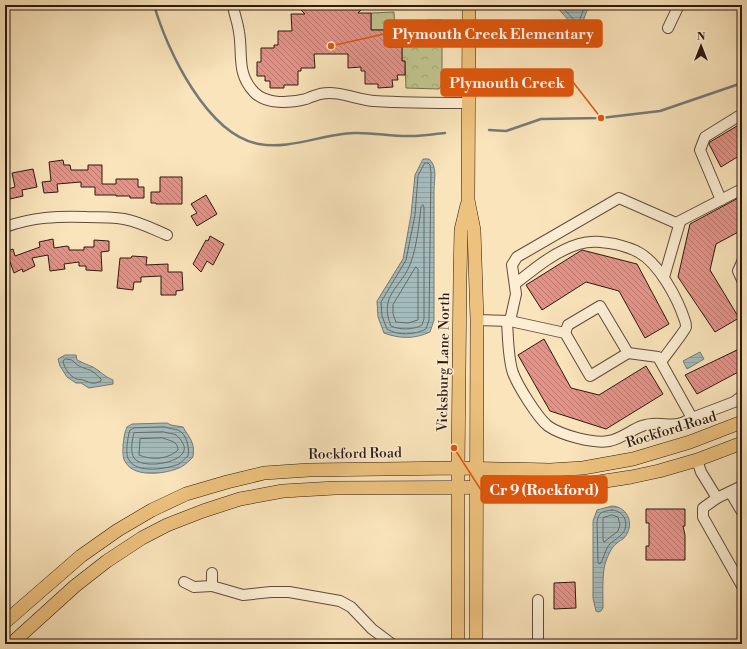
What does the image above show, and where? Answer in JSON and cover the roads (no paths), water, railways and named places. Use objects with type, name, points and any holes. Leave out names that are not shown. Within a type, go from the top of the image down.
[{"type":"main road","name":"Vicksburg Lane North","points":[[458,644],[458,468],[462,230],[468,200],[469,5]]},
{"type":"main road","name":"Vicksburg Lane North","points":[[468,200],[474,230],[476,320],[476,644]]},
{"type":"main road","name":"Rockford Road","points":[[5,622],[81,556],[118,530],[152,510],[186,494],[264,473],[309,470],[458,468],[550,470],[583,468],[633,459],[690,442],[742,422]]},
{"type":"main road","points":[[10,644],[75,586],[107,561],[142,538],[167,525],[240,499],[283,491],[335,488],[567,487],[659,471],[697,460],[742,443]]},
{"type":"street","points":[[233,5],[239,31],[240,64],[243,77],[254,93],[265,99],[278,102],[291,102],[320,94],[333,93],[346,94],[373,101],[469,103]]},
{"type":"street","points":[[668,28],[679,5]]},
{"type":"street","points":[[721,200],[700,150],[706,137],[742,114]]},
{"type":"street","points":[[742,189],[676,223],[619,198],[517,257],[512,265],[516,294],[509,321],[513,372],[538,414],[555,430],[590,441],[615,440],[643,426],[652,424],[683,423],[734,402],[742,396]]},
{"type":"street","points":[[5,227],[23,221],[61,216],[103,217],[124,219],[144,224],[167,235]]},
{"type":"street","points":[[664,277],[680,222]]},
{"type":"street","points":[[515,284],[557,254],[588,241],[608,243],[639,252],[647,258],[664,277],[683,313],[686,328],[661,362]]},
{"type":"street","points":[[742,262],[738,272],[742,280]]},
{"type":"street","points":[[565,333],[568,325],[600,306],[628,353]]},
{"type":"street","points":[[476,320],[509,321],[565,333],[590,376],[628,353],[658,357],[692,418]]},
{"type":"street","points":[[697,460],[701,472],[717,498]]},
{"type":"street","points":[[742,486],[717,498],[703,508],[703,517],[742,586]]},
{"type":"street","points":[[730,492],[742,512]]},
{"type":"street","points":[[212,573],[212,586]]},
{"type":"street","points":[[184,582],[194,587],[212,586],[244,595],[289,592],[340,601],[351,607],[372,629],[392,644]]},
{"type":"street","points":[[538,600],[538,644]]},
{"type":"water","points":[[555,5],[589,5],[579,32]]},
{"type":"water","points":[[423,159],[429,159],[435,170],[434,320],[430,332],[419,336],[402,337],[384,333],[378,317],[377,301],[403,259],[411,215],[415,175]]},
{"type":"water","points":[[700,352],[704,359],[687,369],[683,361]]},
{"type":"water","points":[[65,355],[76,355],[77,360],[93,367],[113,380],[113,384],[89,388],[81,383],[76,383],[67,377],[60,366],[58,359]]},
{"type":"water","points":[[167,423],[183,427],[193,444],[193,457],[182,466],[160,473],[144,473],[130,468],[124,459],[123,454],[124,438],[127,427],[132,424]]},
{"type":"water","points":[[612,506],[623,510],[626,513],[630,523],[624,538],[613,547],[605,564],[603,574],[603,608],[598,612],[596,611],[593,598],[593,521],[597,510]]},
{"type":"waterway","points":[[154,5],[160,24],[179,66],[192,88],[206,108],[222,125],[240,137],[259,144],[282,145],[354,133],[405,136],[445,133]]},
{"type":"waterway","points":[[489,130],[506,131],[541,119],[601,118],[660,111],[742,83]]},
{"type":"place","name":"Plymouth Creek Elementary","points":[[331,46]]},
{"type":"place","name":"Plymouth Creek","points":[[601,118]]},
{"type":"place","name":"Cr 9 (Rockford)","points":[[454,448]]}]
